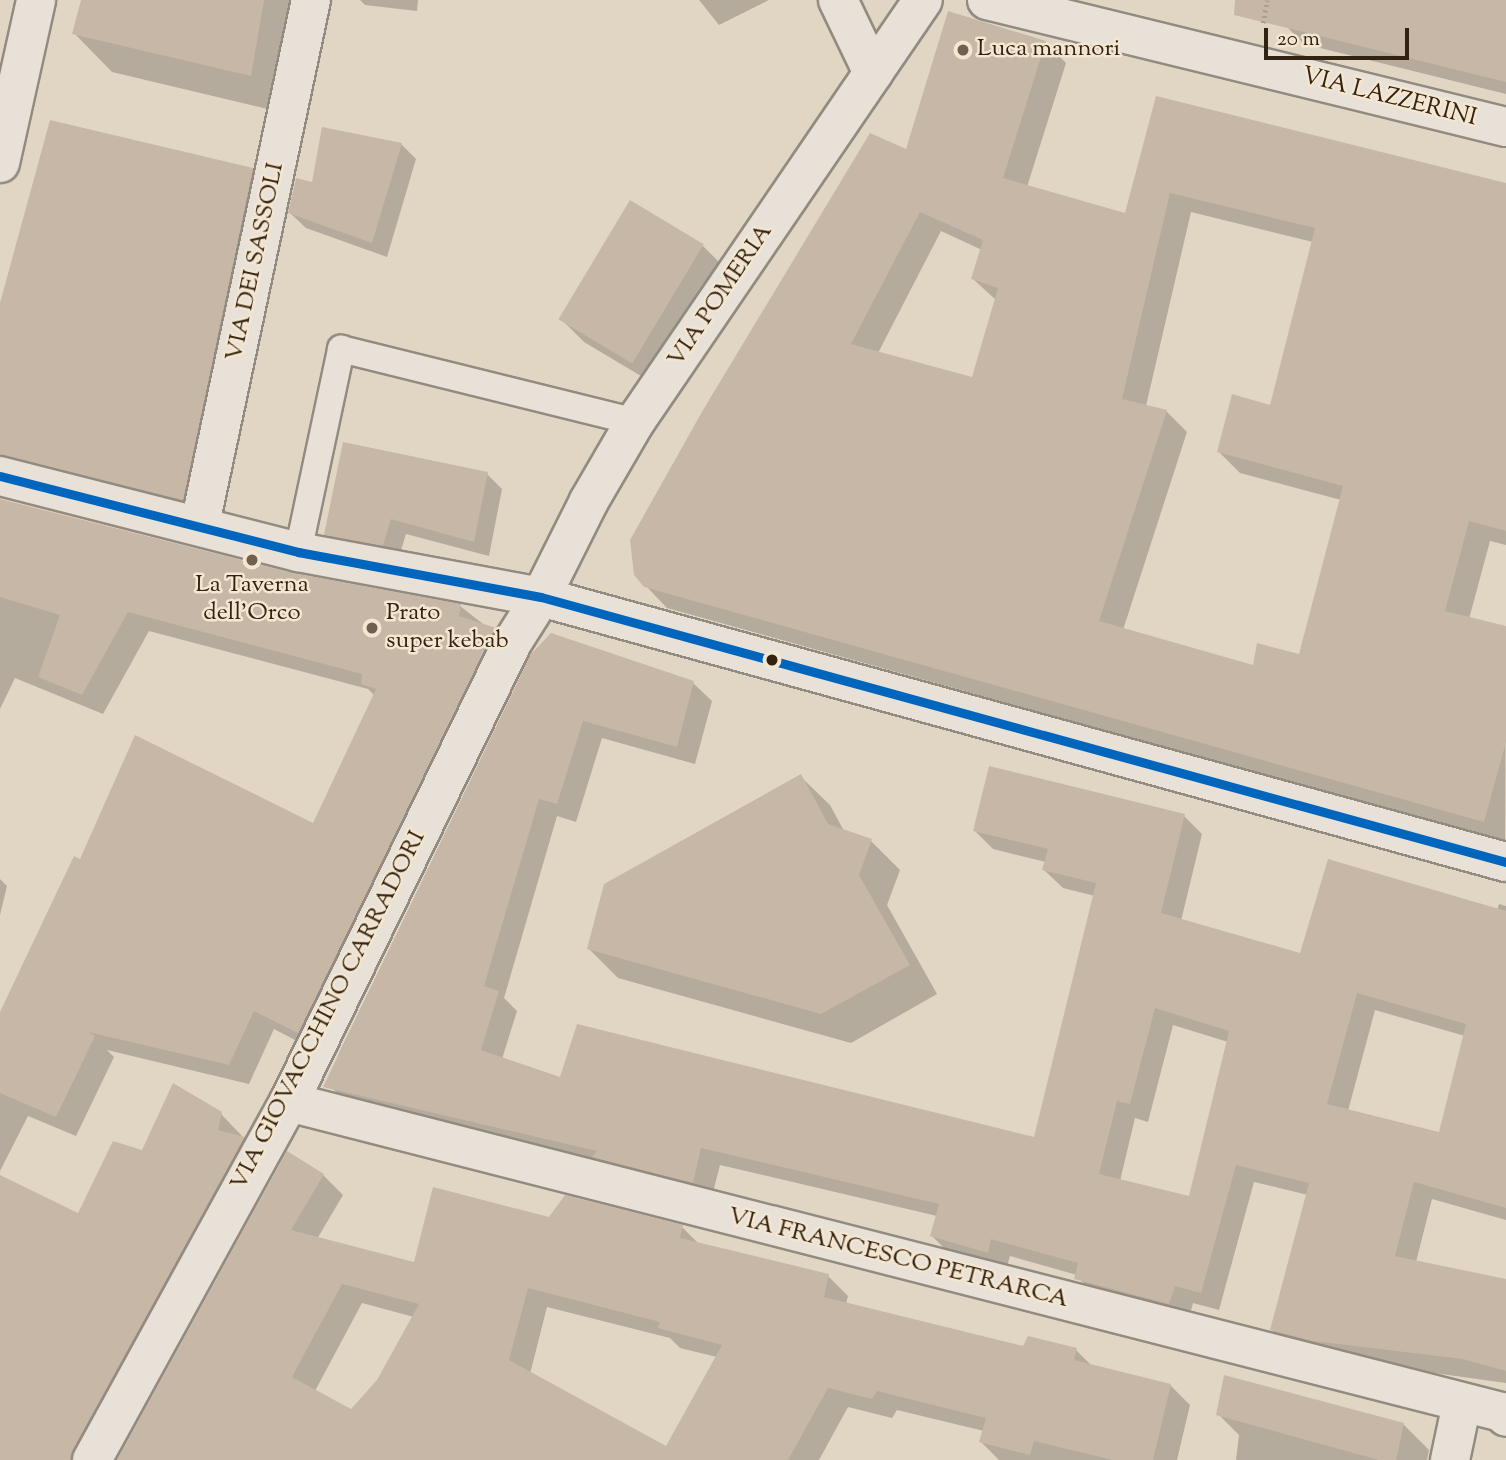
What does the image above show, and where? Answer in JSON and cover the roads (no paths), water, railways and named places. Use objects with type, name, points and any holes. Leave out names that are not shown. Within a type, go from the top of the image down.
[{"type":"street","points":[[0,163],[36,0]]},
{"type":"street","name":"VIA DEI SASSOLI","points":[[215,529],[311,0]]},
{"type":"street","points":[[838,0],[873,73],[923,0]]},
{"type":"street","name":"VIA LAZZERINI","points":[[987,0],[1506,127]]},
{"type":"street","name":"VIA POMERIA","points":[[541,597],[589,501],[635,422],[873,73]]},
{"type":"street","points":[[0,476],[298,552],[541,597],[1506,862]]},
{"type":"street","name":"VIA GIOVACCHINO CARRADORI","points":[[92,1460],[289,1102],[512,643],[541,597]]},
{"type":"street","name":"VIA FRANCESCO PETRARCA","points":[[289,1102],[1462,1403],[1506,1417]]},
{"type":"street","points":[[1450,1460],[1462,1403]]},
{"type":"lane","points":[[298,552],[341,349],[635,422]]},
{"type":"place","name":"Luca mannori","points":[[963,50]]},
{"type":"place","name":"La Taverna dell'Orco","points":[[252,560]]},
{"type":"place","name":"Prato super kebab","points":[[372,628]]}]
